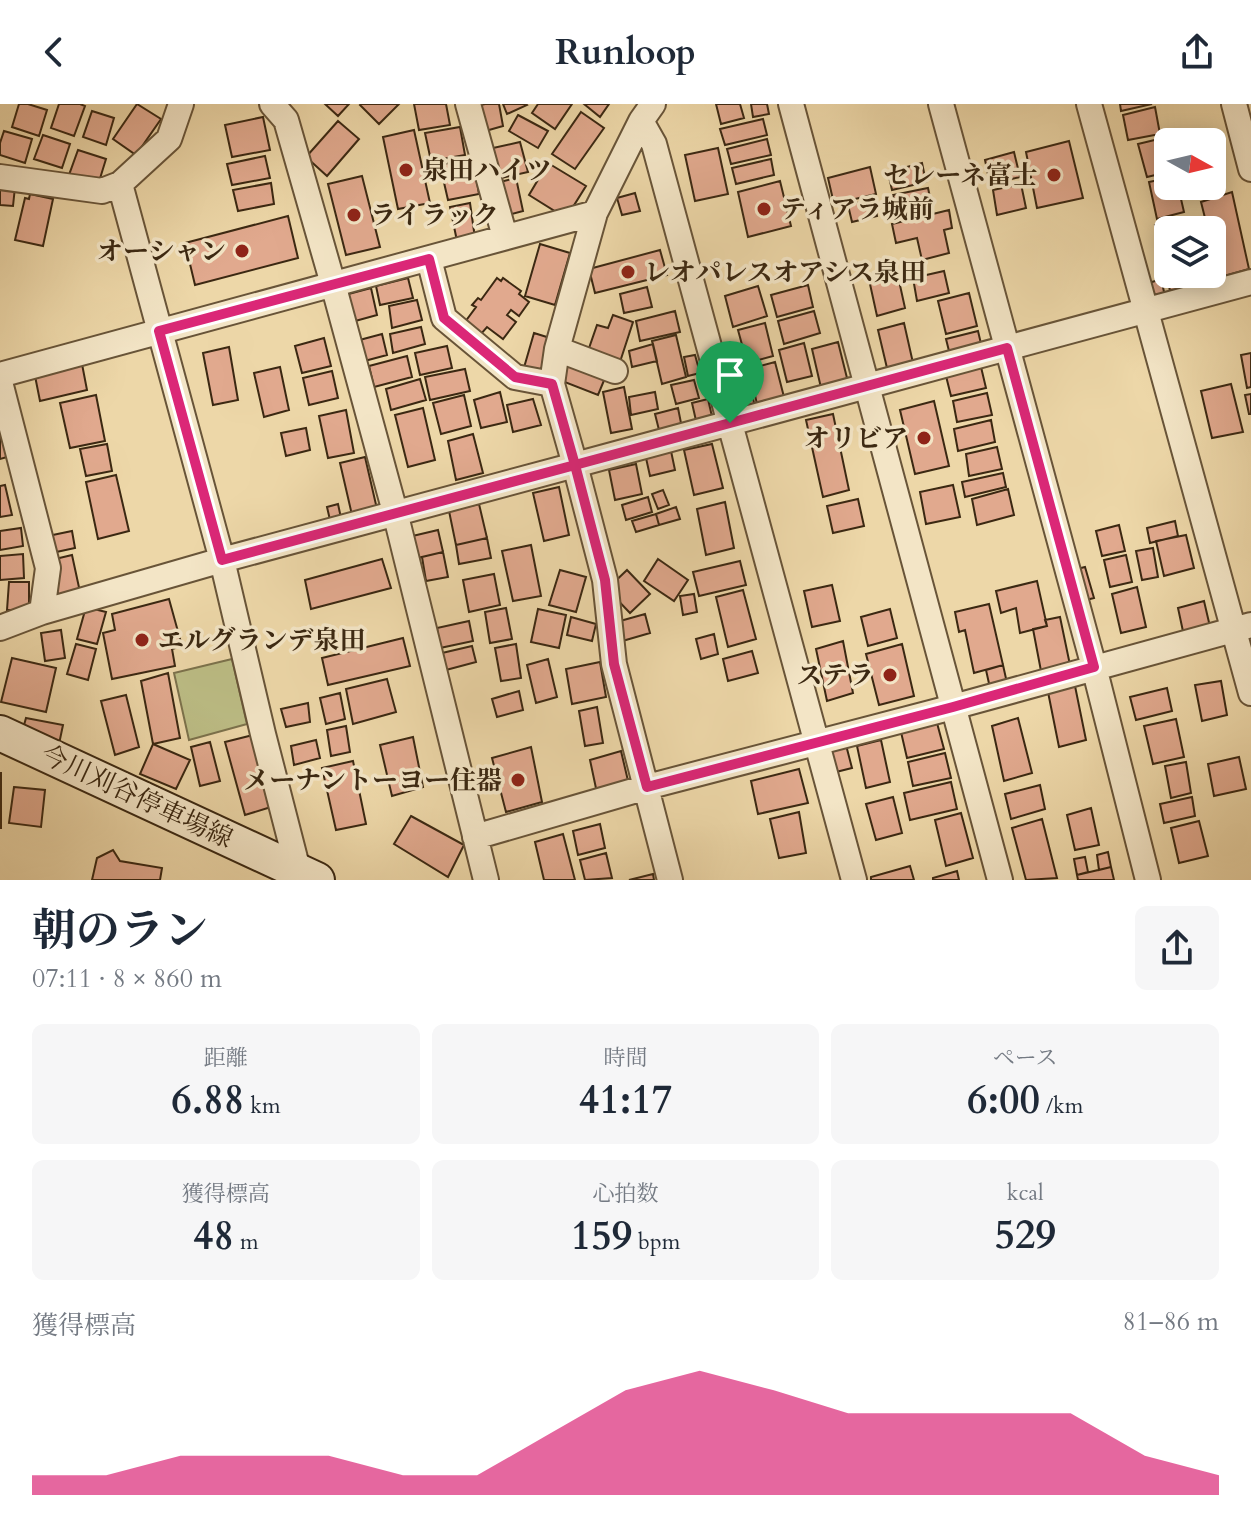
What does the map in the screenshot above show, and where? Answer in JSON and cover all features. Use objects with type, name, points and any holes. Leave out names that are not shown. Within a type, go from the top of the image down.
[{"type":"main road","name":"今川刈谷停車場線","points":[[0,733],[292,873]]},
{"type":"street","points":[[0,177],[102,191],[120,184],[169,139],[181,104]]},
{"type":"street","points":[[272,104],[286,120],[333,284],[395,512],[486,880]]},
{"type":"street","points":[[468,104],[505,237]]},
{"type":"street","points":[[791,104],[1000,880]]},
{"type":"street","points":[[941,104],[1094,667],[1148,880]]},
{"type":"street","points":[[1089,104],[1147,311],[1242,627],[1251,693]]},
{"type":"street","points":[[1234,104],[1251,169]]},
{"type":"street","points":[[647,112],[595,213],[557,349],[552,384],[605,580],[614,664],[670,880]]},
{"type":"street","points":[[647,112],[854,880]]},
{"type":"street","points":[[120,184],[222,560],[292,873]]},
{"type":"street","points":[[0,375],[595,213]]},
{"type":"street","points":[[429,259],[444,318],[515,377],[552,384]]},
{"type":"street","points":[[0,628],[42,612],[395,512],[1251,282]]},
{"type":"street","points":[[557,349],[615,371]]},
{"type":"street","points":[[0,382],[48,568],[42,612]]},
{"type":"street","points":[[475,837],[647,787],[1242,627]]},
{"type":"green space","points":[[232,659],[247,724],[189,740],[174,673]]},
{"type":"building","points":[[19,104],[47,110],[39,136],[12,127]]},
{"type":"building","points":[[59,104],[85,106],[74,136],[51,128]]},
{"type":"building","points":[[137,104],[161,119],[136,155],[113,139]]},
{"type":"building","points":[[325,104],[349,104],[338,116]]},
{"type":"building","points":[[361,104],[399,104],[379,124]]},
{"type":"building","points":[[414,104],[446,104],[450,125],[419,130]]},
{"type":"building","points":[[499,104],[503,126],[482,132],[476,106]]},
{"type":"building","points":[[503,104],[526,104],[527,105],[507,114]]},
{"type":"building","points":[[538,104],[572,104],[555,129],[532,113]]},
{"type":"building","points":[[584,104],[609,104],[600,117]]},
{"type":"building","points":[[716,104],[740,104],[744,118],[721,124]]},
{"type":"building","points":[[751,104],[767,104],[769,114],[753,117]]},
{"type":"building","points":[[1120,104],[1152,104],[1121,111]]},
{"type":"building","points":[[1155,107],[1159,128],[1154,128],[1154,135],[1128,140],[1123,115]]},
{"type":"building","points":[[92,111],[114,118],[106,145],[83,137]]},
{"type":"building","points":[[581,112],[604,128],[575,169],[552,154]]},
{"type":"building","points":[[518,115],[548,131],[538,148],[509,131]]},
{"type":"building","points":[[263,117],[270,150],[232,157],[225,125]]},
{"type":"building","points":[[763,119],[767,135],[725,145],[720,129]]},
{"type":"building","points":[[338,121],[359,139],[327,176],[306,157]]},
{"type":"building","points":[[460,127],[465,155],[431,161],[425,133]]},
{"type":"building","name":"泉田ハイツ","points":[[414,130],[430,203],[398,209],[383,137]]},
{"type":"building","points":[[4,131],[32,139],[25,163],[0,155]]},
{"type":"building","points":[[43,135],[70,144],[62,168],[34,159]]},
{"type":"building","points":[[767,139],[771,155],[731,164],[727,149]]},
{"type":"building","points":[[1154,140],[1154,175],[1147,177],[1138,144]]},
{"type":"building","name":"セレーネ富士","points":[[1069,141],[1083,198],[1037,208],[1026,152]]},
{"type":"building","points":[[520,142],[528,172],[501,178],[493,148]]},
{"type":"building","points":[[718,148],[728,194],[695,201],[685,155]]},
{"type":"building","points":[[78,150],[106,159],[98,185],[69,175]]},
{"type":"building","points":[[1014,152],[1020,177],[990,184],[985,160]]},
{"type":"building","points":[[265,156],[270,178],[232,185],[227,164]]},
{"type":"building","points":[[473,158],[479,194],[448,200],[440,165]]},
{"type":"building","points":[[771,159],[774,175],[736,184],[732,168]]},
{"type":"building","points":[[548,163],[586,186],[566,218],[529,195]]},
{"type":"building","points":[[922,163],[926,182],[892,190],[888,172]]},
{"type":"building","points":[[870,167],[876,194],[834,204],[828,178]]},
{"type":"building","name":"ライラック","points":[[362,176],[380,247],[346,255],[328,184]]},
{"type":"building","points":[[516,178],[523,211],[504,216],[496,183]]},
{"type":"building","name":"ティアラ城前","points":[[780,181],[791,226],[748,237],[738,192]]},
{"type":"building","points":[[1154,181],[1154,200],[1181,200],[1184,212],[1156,216],[1149,182]]},
{"type":"building","points":[[271,183],[274,204],[238,211],[233,190]]},
{"type":"building","points":[[1021,184],[1026,208],[997,215],[993,190]]},
{"type":"building","points":[[0,186],[15,187],[13,206],[0,205]]},
{"type":"building","points":[[928,188],[933,211],[898,219],[893,195]]},
{"type":"building","points":[[1232,192],[1249,269],[1226,276],[1226,216],[1204,216],[1201,202],[1226,200],[1226,194]]},
{"type":"building","points":[[635,193],[640,211],[622,215],[617,198]]},
{"type":"building","points":[[30,194],[53,199],[43,246],[15,240],[25,198],[29,199]]},
{"type":"building","points":[[874,199],[877,216],[852,222],[848,205]]},
{"type":"building","points":[[470,203],[475,238],[457,241],[450,207]]},
{"type":"building","points":[[949,210],[952,228],[944,230],[949,253],[922,260],[917,238],[896,243],[892,224]]},
{"type":"building","name":"オーシャン","points":[[288,216],[298,258],[195,285],[185,243]]},
{"type":"building","points":[[540,244],[570,253],[555,305],[525,296]]},
{"type":"building","name":"レオパレスオアシス泉田","points":[[660,250],[667,275],[595,293],[589,269]]},
{"type":"building","points":[[896,267],[905,308],[877,316],[868,275]]},
{"type":"building","points":[[944,271],[949,293],[917,301],[913,278]]},
{"type":"building","points":[[408,278],[413,298],[380,305],[376,286]]},
{"type":"building","points":[[497,278],[501,281],[503,278],[521,291],[519,294],[529,302],[519,316],[511,310],[507,315],[516,322],[503,339],[487,327],[481,334],[465,322],[476,307],[472,305],[478,298],[481,300]]},
{"type":"building","points":[[1154,281],[1154,288],[1163,288],[1165,296],[1147,301],[1143,285]]},
{"type":"building","points":[[808,285],[813,307],[777,317],[771,295]]},
{"type":"building","points":[[758,286],[767,316],[733,327],[725,296]]},
{"type":"building","points":[[647,287],[652,307],[624,313],[620,294]]},
{"type":"building","points":[[371,288],[377,315],[348,323],[341,296]]},
{"type":"building","points":[[969,293],[977,326],[946,334],[938,301]]},
{"type":"building","points":[[417,300],[422,320],[392,328],[389,306]]},
{"type":"building","points":[[675,311],[680,332],[640,341],[636,321]]},
{"type":"building","points":[[814,311],[820,333],[784,344],[778,321]]},
{"type":"building","points":[[613,315],[633,322],[619,365],[587,354],[597,325],[608,328]]},
{"type":"building","points":[[765,323],[773,356],[747,363],[738,330]]},
{"type":"building","points":[[904,323],[913,363],[887,368],[878,330]]},
{"type":"building","points":[[421,327],[425,344],[393,353],[390,334]]},
{"type":"building","points":[[978,331],[982,348],[950,355],[946,339]]},
{"type":"building","points":[[534,333],[550,338],[540,375],[523,371]]},
{"type":"building","points":[[382,334],[387,355],[357,363],[352,342]]},
{"type":"building","points":[[676,335],[686,377],[662,384],[652,341]]},
{"type":"building","points":[[324,338],[331,366],[302,373],[295,346]]},
{"type":"building","points":[[838,342],[849,386],[822,392],[812,349]]},
{"type":"building","points":[[804,343],[812,376],[787,382],[779,350]]},
{"type":"building","points":[[653,344],[657,361],[632,367],[629,351]]},
{"type":"building","points":[[447,346],[452,368],[420,375],[415,353]]},
{"type":"building","points":[[229,347],[238,400],[213,405],[203,353]]},
{"type":"building","points":[[1251,353],[1251,387],[1247,388],[1241,355]]},
{"type":"building","points":[[695,355],[700,373],[688,376],[684,357]]},
{"type":"building","points":[[407,356],[412,377],[374,387],[369,366]]},
{"type":"building","points":[[775,362],[784,397],[757,404],[749,369]]},
{"type":"building","points":[[82,364],[87,390],[40,401],[35,376]]},
{"type":"building","points":[[568,364],[605,378],[598,395],[562,381]]},
{"type":"building","points":[[280,367],[289,410],[264,417],[254,373]]},
{"type":"building","points":[[981,367],[986,388],[951,396],[946,376]]},
{"type":"building","points":[[465,369],[470,391],[430,400],[425,377]]},
{"type":"building","points":[[332,371],[338,398],[309,405],[303,378]]},
{"type":"building","points":[[420,379],[426,400],[391,410],[386,389]]},
{"type":"building","points":[[694,380],[699,398],[676,404],[671,385]]},
{"type":"building","points":[[1231,384],[1243,432],[1212,438],[1201,391]]},
{"type":"building","points":[[624,387],[632,429],[611,433],[603,392]]},
{"type":"building","points":[[751,388],[755,408],[735,412],[731,393]]},
{"type":"building","points":[[500,392],[507,422],[481,428],[474,400]]},
{"type":"building","points":[[655,392],[658,409],[631,415],[629,397]]},
{"type":"building","points":[[987,393],[992,415],[957,422],[953,401]]},
{"type":"building","points":[[1251,394],[1251,414],[1249,414],[1245,395]]},
{"type":"building","points":[[96,395],[105,441],[70,448],[60,403]]},
{"type":"building","points":[[464,395],[471,426],[441,434],[433,403]]},
{"type":"building","points":[[533,399],[541,425],[513,432],[507,405]]},
{"type":"building","points":[[708,399],[713,421],[697,425],[692,403]]},
{"type":"building","name":"オリビア","points":[[934,401],[949,466],[915,474],[900,410]]},
{"type":"building","points":[[423,408],[435,460],[408,467],[395,415]]},
{"type":"building","points":[[678,408],[682,428],[660,434],[655,414]]},
{"type":"building","points":[[346,410],[354,453],[328,458],[319,416]]},
{"type":"building","points":[[833,414],[849,490],[823,497],[806,420]]},
{"type":"building","points":[[991,420],[995,442],[958,451],[954,429]]},
{"type":"building","points":[[306,428],[310,450],[286,456],[281,433]]},
{"type":"building","points":[[0,434],[7,457],[0,459]]},
{"type":"building","points":[[473,434],[483,473],[456,480],[448,441]]},
{"type":"building","points":[[107,444],[112,471],[86,476],[80,449]]},
{"type":"building","points":[[712,444],[723,488],[694,495],[684,450]]},
{"type":"building","points":[[997,447],[1002,469],[969,476],[966,454]]},
{"type":"building","points":[[671,451],[675,470],[650,476],[646,458]]},
{"type":"building","points":[[365,457],[377,509],[352,515],[340,463]]},
{"type":"building","points":[[636,464],[642,494],[615,500],[609,470]]},
{"type":"building","points":[[1003,473],[1006,487],[965,497],[962,482]]},
{"type":"building","points":[[116,475],[129,531],[98,539],[86,482]]},
{"type":"building","points":[[5,485],[12,515],[0,517],[0,486]]},
{"type":"building","points":[[953,485],[960,517],[926,524],[920,492]]},
{"type":"building","points":[[559,487],[569,535],[544,541],[533,493]]},
{"type":"building","points":[[1008,489],[1014,515],[977,525],[972,499]]},
{"type":"building","points":[[663,490],[669,505],[658,509],[652,494]]},
{"type":"building","points":[[648,497],[652,512],[626,520],[622,505]]},
{"type":"building","points":[[858,499],[864,526],[833,533],[827,506]]},
{"type":"building","points":[[725,502],[734,548],[706,555],[697,509]]},
{"type":"building","points":[[338,504],[341,518],[330,520],[327,507]]},
{"type":"building","points":[[479,504],[487,538],[456,545],[449,511]]},
{"type":"building","points":[[676,507],[680,519],[659,525],[656,514]]},
{"type":"building","points":[[656,514],[659,525],[636,532],[632,521]]},
{"type":"building","points":[[1175,521],[1178,536],[1150,543],[1147,528]]},
{"type":"building","points":[[1119,525],[1125,551],[1102,556],[1096,531]]},
{"type":"building","points":[[21,528],[23,546],[0,550],[0,531]]},
{"type":"building","points":[[438,530],[443,552],[409,560],[404,538]]},
{"type":"building","points":[[72,531],[75,548],[47,554],[43,537]]},
{"type":"building","points":[[1186,535],[1194,568],[1164,576],[1156,541]]},
{"type":"building","points":[[487,538],[491,558],[459,564],[456,545]]},
{"type":"building","points":[[531,545],[541,596],[513,601],[502,551]]},
{"type":"building","points":[[1153,548],[1158,577],[1142,580],[1136,551]]},
{"type":"building","points":[[443,552],[448,577],[426,581],[422,557]]},
{"type":"building","points":[[23,554],[24,578],[0,580],[0,556]]},
{"type":"building","points":[[72,555],[80,592],[58,597],[51,560]]},
{"type":"building","points":[[1126,555],[1132,582],[1110,587],[1104,560]]},
{"type":"building","points":[[382,559],[391,588],[311,609],[305,580]]},
{"type":"building","points":[[658,559],[688,580],[674,601],[644,581]]},
{"type":"building","points":[[740,561],[746,585],[699,596],[693,572]]},
{"type":"building","points":[[1085,567],[1094,598],[1078,602],[1069,571]]},
{"type":"building","points":[[560,570],[586,577],[576,612],[549,605]]},
{"type":"building","points":[[627,570],[650,594],[630,613],[607,589]]},
{"type":"building","points":[[494,574],[500,605],[469,612],[463,580]]},
{"type":"building","points":[[1037,581],[1047,626],[1020,633],[1016,608],[1001,613],[996,591]]},
{"type":"building","points":[[9,582],[29,582],[29,610],[7,610]]},
{"type":"building","points":[[832,585],[840,621],[812,627],[804,591]]},
{"type":"building","points":[[1137,587],[1146,627],[1121,633],[1112,594]]},
{"type":"building","points":[[743,590],[756,639],[728,647],[716,597]]},
{"type":"building","points":[[694,594],[697,612],[683,615],[680,596]]},
{"type":"building","name":"エルグランデ泉田","points":[[169,599],[182,646],[172,649],[175,666],[112,679],[103,633],[115,630],[112,614]]},
{"type":"building","points":[[1204,601],[1211,631],[1184,636],[1178,608]]},
{"type":"building","points":[[989,604],[1003,665],[974,673],[965,630],[959,632],[955,612]]},
{"type":"building","points":[[86,607],[106,612],[97,644],[77,639]]},
{"type":"building","points":[[506,608],[512,639],[490,643],[485,612]]},
{"type":"building","points":[[538,609],[566,615],[559,648],[531,642]]},
{"type":"building","points":[[890,609],[897,638],[868,646],[861,617]]},
{"type":"building","points":[[645,614],[650,633],[619,642],[613,623]]},
{"type":"building","points":[[571,617],[596,624],[592,641],[567,635]]},
{"type":"building","points":[[1060,617],[1070,665],[1041,671],[1033,629],[1047,626],[1045,620]]},
{"type":"building","points":[[469,621],[473,641],[440,648],[437,628]]},
{"type":"building","points":[[61,630],[65,658],[45,661],[41,633]]},
{"type":"building","points":[[714,634],[718,654],[701,659],[696,639]]},
{"type":"building","points":[[403,638],[410,666],[328,685],[322,658]]},
{"type":"building","points":[[843,641],[853,693],[827,701],[816,649]]},
{"type":"building","points":[[76,644],[96,649],[88,680],[67,674]]},
{"type":"building","points":[[516,644],[521,678],[501,681],[495,648]]},
{"type":"building","name":"ステラ","points":[[902,644],[914,696],[879,705],[866,654]]},
{"type":"building","points":[[472,646],[476,662],[446,670],[442,653]]},
{"type":"building","points":[[752,651],[758,673],[728,681],[723,659]]},
{"type":"building","points":[[12,658],[56,668],[46,712],[1,702]]},
{"type":"building","points":[[548,659],[557,697],[536,703],[527,665]]},
{"type":"building","points":[[600,662],[606,697],[572,704],[566,669]]},
{"type":"building","points":[[1003,665],[1007,683],[990,688],[986,670]]},
{"type":"building","points":[[168,673],[180,738],[153,744],[141,681]]},
{"type":"building","points":[[387,679],[396,712],[353,724],[346,689]]},
{"type":"building","points":[[1221,681],[1227,715],[1202,721],[1195,685]]},
{"type":"building","points":[[1075,686],[1086,740],[1059,747],[1048,692]]},
{"type":"building","points":[[1167,688],[1172,711],[1136,720],[1130,697]]},
{"type":"building","points":[[519,691],[523,710],[497,717],[492,699]]},
{"type":"building","points":[[340,693],[345,719],[326,724],[320,698]]},
{"type":"building","points":[[126,695],[139,747],[115,755],[101,701]]},
{"type":"building","points":[[308,703],[310,722],[286,727],[281,709]]},
{"type":"building","points":[[597,707],[603,743],[585,746],[579,711]]},
{"type":"building","points":[[26,718],[63,725],[59,744],[21,736]]},
{"type":"building","points":[[1018,718],[1032,773],[1004,781],[992,726]]},
{"type":"building","points":[[1176,719],[1184,757],[1153,764],[1144,726]]},
{"type":"building","points":[[937,723],[944,749],[907,758],[901,732]]},
{"type":"building","points":[[346,726],[350,752],[331,756],[327,730]]},
{"type":"building","points":[[253,735],[271,807],[245,815],[225,742]]},
{"type":"building","points":[[413,737],[423,787],[392,796],[380,745]]},
{"type":"building","points":[[316,740],[320,758],[294,765],[291,746]]},
{"type":"building","points":[[881,740],[890,782],[866,788],[857,746]]},
{"type":"building","points":[[210,742],[220,781],[200,786],[191,747]]},
{"type":"building","points":[[153,744],[190,760],[176,789],[140,774]]},
{"type":"building","points":[[846,745],[852,768],[836,772],[830,749]]},
{"type":"building","name":"メーナントーヨー住器","points":[[531,747],[542,802],[506,812],[492,758]]},
{"type":"building","points":[[621,751],[629,785],[597,793],[590,760]]},
{"type":"building","points":[[945,753],[951,778],[913,786],[908,762]]},
{"type":"building","points":[[1239,757],[1246,789],[1214,796],[1208,764]]},
{"type":"building","points":[[353,761],[366,824],[336,830],[322,768]]},
{"type":"building","points":[[1186,762],[1191,793],[1171,798],[1165,766]]},
{"type":"building","points":[[799,769],[808,803],[758,814],[751,781]]},
{"type":"building","points":[[1,773],[1,828],[0,828]]},
{"type":"building","points":[[951,782],[957,809],[910,820],[904,793]]},
{"type":"building","points":[[1040,785],[1045,809],[1011,819],[1005,794]]},
{"type":"building","points":[[14,787],[45,790],[41,827],[9,823]]},
{"type":"building","points":[[893,797],[902,833],[876,840],[866,804]]},
{"type":"building","points":[[1192,797],[1195,816],[1164,823],[1160,804]]},
{"type":"building","points":[[1091,808],[1099,845],[1075,850],[1067,815]]},
{"type":"building","points":[[799,812],[806,853],[779,858],[770,819]]},
{"type":"building","points":[[961,813],[973,858],[946,866],[935,820]]},
{"type":"building","points":[[411,816],[464,845],[448,877],[394,844]]},
{"type":"building","points":[[1042,819],[1057,878],[1026,880],[1012,828]]},
{"type":"building","points":[[1199,821],[1208,856],[1179,863],[1171,828]]},
{"type":"building","points":[[600,824],[605,848],[578,855],[573,831]]},
{"type":"building","points":[[563,834],[575,880],[544,880],[535,842]]},
{"type":"building","points":[[113,850],[120,861],[162,868],[160,880],[92,880],[97,858]]},
{"type":"building","points":[[1108,852],[1111,867],[1099,870],[1097,855]]},
{"type":"building","points":[[606,853],[612,878],[585,880],[580,860]]},
{"type":"building","points":[[1085,857],[1088,872],[1077,875],[1074,859]]},
{"type":"building","points":[[910,866],[914,880],[871,880],[871,877]]},
{"type":"building","points":[[1111,867],[1114,880],[1078,880],[1077,875]]},
{"type":"building","points":[[957,871],[959,880],[933,880],[933,878]]},
{"type":"building","points":[[653,874],[654,880],[629,880]]},
{"type":"place","name":"泉田ハイツ","points":[[406,170]]},
{"type":"place","name":"セレーネ富士","points":[[1054,175]]},
{"type":"place","name":"ティアラ城前","points":[[764,209]]},
{"type":"place","name":"ライラック","points":[[354,215]]},
{"type":"place","name":"オーシャン","points":[[242,251]]},
{"type":"place","name":"レオパレスオアシス泉田","points":[[628,272]]},
{"type":"place","name":"オリビア","points":[[924,438]]},
{"type":"place","name":"エルグランデ泉田","points":[[142,640]]},
{"type":"place","name":"ステラ","points":[[890,675]]},
{"type":"place","name":"メーナントーヨー住器","points":[[518,780]]},
{"type":"route","points":[[730,423],[575,465],[552,384],[515,377],[444,318],[429,259],[159,331],[222,560],[575,465],[605,580],[614,664],[647,787],[1094,667],[1007,348],[730,423]]}]
